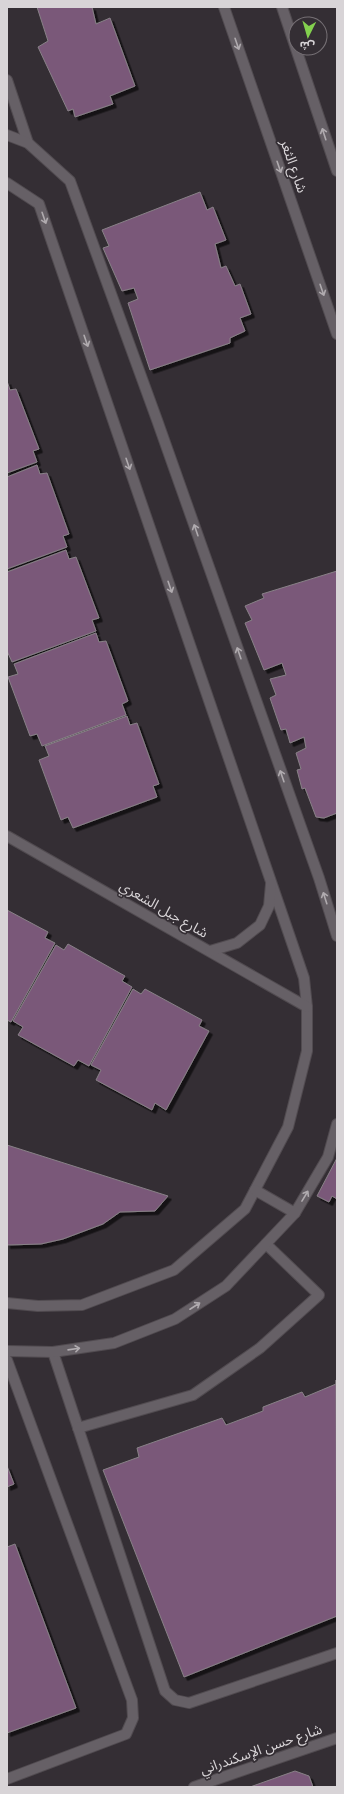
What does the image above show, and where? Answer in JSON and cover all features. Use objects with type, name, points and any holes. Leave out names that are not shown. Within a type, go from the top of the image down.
[{"type":"street","name":"شارع الثغر","points":[[224,7],[337,334]]},
{"type":"street","points":[[282,7],[337,171]]},
{"type":"street","points":[[7,80],[28,143]]},
{"type":"street","points":[[7,135],[28,143],[70,181],[157,420],[316,871],[337,936]]},
{"type":"street","points":[[7,183],[39,204],[304,978],[307,1007],[307,1051],[288,1127],[245,1209],[174,1270],[82,1305],[38,1306],[7,1303]]},
{"type":"street","name":"شارع جبل الشعري","points":[[7,836],[307,1007]]},
{"type":"street","points":[[210,951],[238,943],[260,925],[269,906],[271,880]]},
{"type":"street","points":[[7,1351],[53,1352],[114,1344],[175,1319],[226,1286],[295,1213],[328,1157],[337,1124]]},
{"type":"street","points":[[255,1190],[295,1213]]},
{"type":"street","points":[[78,1428],[193,1395],[260,1348],[319,1295],[266,1244]]},
{"type":"street","points":[[53,1352],[164,1691],[175,1700],[189,1703],[337,1653]]},
{"type":"street","points":[[7,1360],[132,1700],[133,1718],[126,1734],[7,1779]]},
{"type":"street","name":"شارع حسن الإسكندراني","points":[[194,1787],[337,1738]]},
{"type":"building","points":[[37,7],[92,7],[96,24],[110,18],[135,86],[110,96],[113,104],[75,117],[73,109],[68,111],[38,47],[48,41]]},
{"type":"building","points":[[200,192],[207,210],[213,207],[226,240],[215,244],[221,268],[226,266],[235,286],[240,284],[251,314],[240,318],[245,331],[230,338],[230,343],[150,370],[128,303],[138,299],[134,288],[122,291],[103,248],[109,246],[102,230]]},
{"type":"building","points":[[7,381],[10,390],[16,389],[39,449],[33,451],[37,462],[7,473]]},
{"type":"building","points":[[37,465],[40,474],[47,473],[69,534],[63,536],[67,547],[7,569],[7,477]]},
{"type":"building","points":[[66,550],[69,559],[76,557],[99,618],[92,620],[96,631],[12,662],[7,651],[7,572]]},
{"type":"building","points":[[337,571],[337,813],[324,818],[316,817],[305,788],[302,789],[297,770],[301,769],[296,753],[306,748],[304,737],[290,743],[286,729],[281,730],[270,698],[276,695],[270,679],[286,675],[282,663],[264,670],[245,623],[252,620],[245,606],[264,598],[262,594]]},
{"type":"building","points":[[96,633],[99,642],[106,641],[128,701],[122,704],[126,715],[42,746],[37,734],[30,736],[8,677],[18,674],[14,664]]},
{"type":"building","points":[[127,716],[130,725],[137,723],[159,784],[153,786],[157,797],[73,828],[68,817],[61,820],[39,760],[49,756],[45,746]]},
{"type":"building","points":[[7,910],[48,932],[45,938],[55,943],[11,1022],[7,1020]]},
{"type":"building","points":[[68,944],[125,976],[122,981],[132,987],[89,1066],[78,1060],[74,1066],[18,1035],[23,1027],[13,1021],[56,945],[64,950]]},
{"type":"building","points":[[133,989],[141,994],[145,989],[202,1020],[199,1026],[209,1031],[166,1110],[155,1103],[152,1110],[96,1080],[101,1070],[91,1065]]},
{"type":"building","points":[[7,1145],[168,1196],[155,1211],[120,1212],[103,1224],[63,1239],[41,1244],[7,1245]]},
{"type":"building","points":[[337,1158],[337,1199],[332,1196],[329,1202],[317,1196]]},
{"type":"building","points":[[336,1380],[337,1616],[184,1677],[103,1470],[139,1457],[137,1448],[222,1418],[226,1425],[263,1411],[263,1407],[302,1392],[305,1397],[336,1384]]},
{"type":"building","points":[[7,1466],[14,1484],[7,1487]]},
{"type":"building","points":[[15,1544],[76,1708],[7,1733],[7,1547]]},
{"type":"building","points":[[295,1771],[309,1776],[313,1787],[250,1787]]}]
